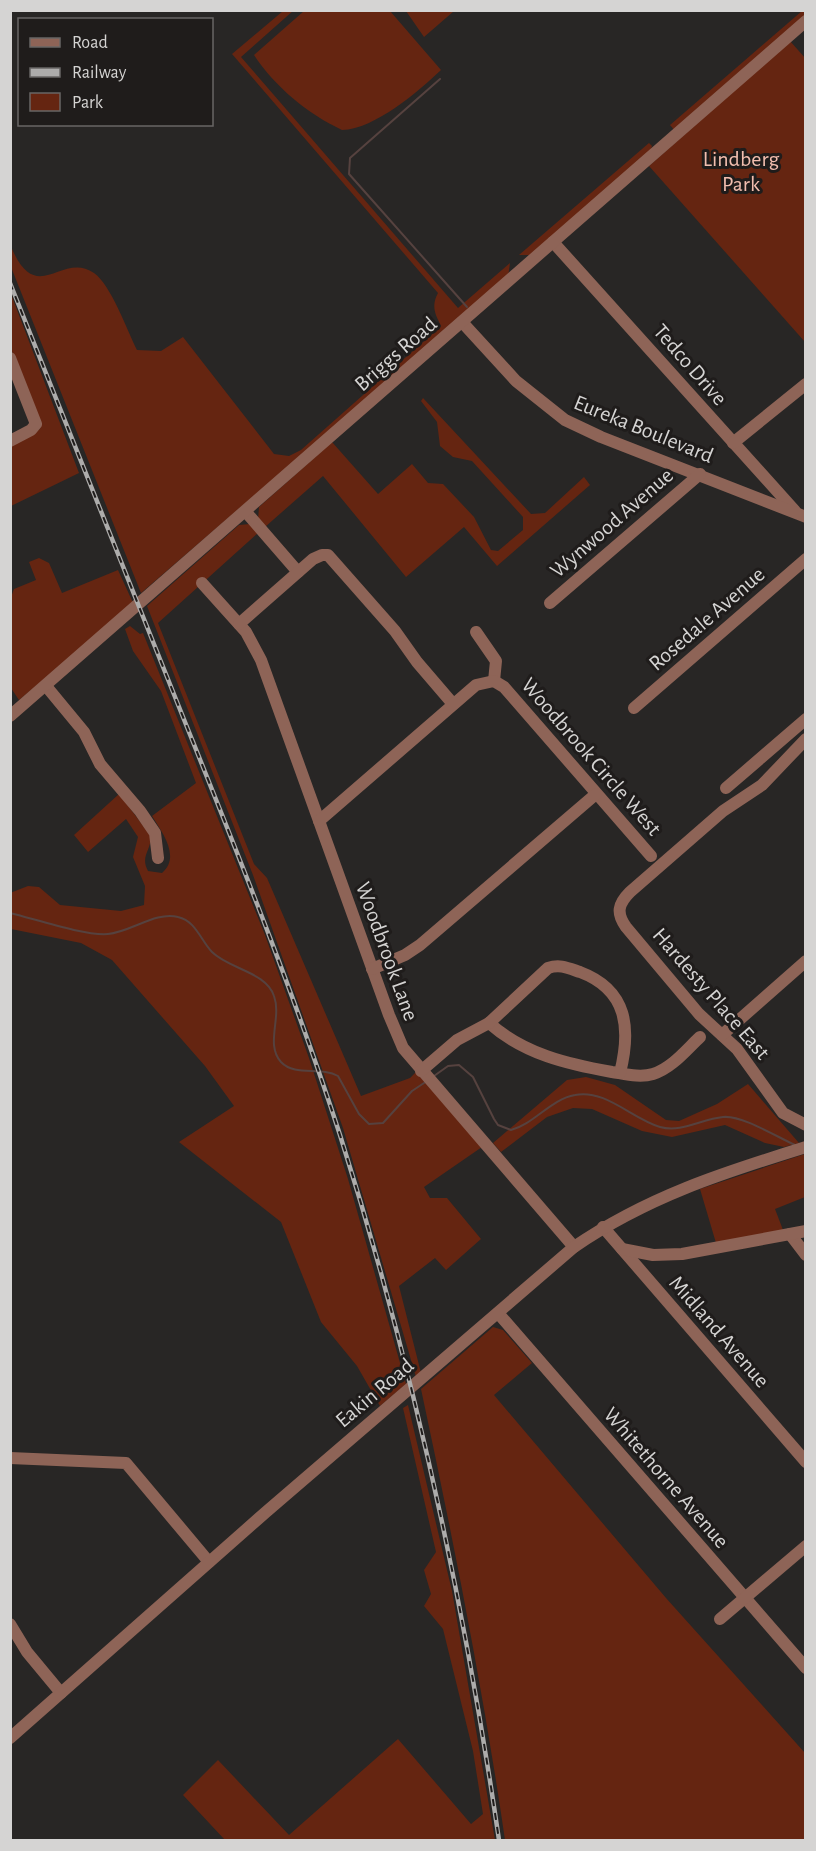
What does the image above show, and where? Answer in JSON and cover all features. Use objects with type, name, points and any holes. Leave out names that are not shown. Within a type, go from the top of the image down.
[{"type":"street","name":"Briggs Road","points":[[10,716],[806,21]]},
{"type":"street","name":"Tedco Drive","points":[[553,242],[733,443],[802,515]]},
{"type":"street","name":"Eureka Boulevard","points":[[462,322],[534,398],[565,420],[601,437],[802,515]]},
{"type":"street","points":[[10,358],[35,420],[31,430],[10,441]]},
{"type":"street","points":[[733,443],[806,384]]},
{"type":"street","name":"Wynwood Avenue","points":[[550,603],[700,474]]},
{"type":"street","points":[[246,512],[298,572]]},
{"type":"street","points":[[239,624],[318,556],[330,557],[395,631],[417,662],[453,704]]},
{"type":"street","name":"Rosedale Avenue","points":[[634,708],[806,559]]},
{"type":"street","name":"Woodbrook Lane","points":[[202,583],[239,624],[261,660],[395,1032],[403,1048],[574,1247]]},
{"type":"street","points":[[476,632],[496,661],[494,681]]},
{"type":"street","name":"Woodbrook Circle West","points":[[319,821],[476,685],[485,681],[494,681],[504,687],[651,856]]},
{"type":"street","points":[[46,686],[84,732],[100,764],[140,811],[155,833],[158,858]]},
{"type":"street","points":[[726,788],[806,719]]},
{"type":"street","name":"Hardesty Place East","points":[[806,739],[762,785],[723,811],[622,899],[619,909],[620,918],[640,944],[699,1014],[737,1049],[783,1113],[806,1125]]},
{"type":"street","points":[[372,969],[405,955],[420,945],[596,794]]},
{"type":"street","points":[[722,1035],[806,962]]},
{"type":"street","points":[[426,1077],[457,1040],[489,1023],[548,968],[560,965],[583,973],[608,990],[622,1014],[626,1033],[620,1073]]},
{"type":"street","points":[[489,1023],[524,1048],[548,1058],[644,1076],[661,1070],[700,1037]]},
{"type":"street","name":"Eakin Road","points":[[10,1738],[209,1562],[574,1247],[603,1227],[669,1193],[802,1149]]},
{"type":"street","name":"Midland Avenue","points":[[603,1227],[806,1462]]},
{"type":"street","points":[[622,1250],[653,1255],[676,1254],[806,1231]]},
{"type":"street","points":[[790,1234],[806,1255]]},
{"type":"street","name":"Whitethorne Avenue","points":[[498,1313],[806,1668]]},
{"type":"street","points":[[10,1458],[126,1463],[209,1562]]},
{"type":"street","points":[[720,1619],[806,1546]]},
{"type":"street","points":[[10,1624],[27,1652],[61,1693]]},
{"type":"green space","points":[[294,10],[241,57],[458,308],[510,263],[508,277],[141,593],[11,267],[10,244],[20,263],[29,273],[39,276],[71,268],[82,268],[94,273],[112,297],[137,350],[161,351],[183,337],[274,454],[289,456],[301,450],[441,326],[435,310],[438,293],[232,54],[283,11]]},
{"type":"green space","points":[[406,10],[454,11],[424,37]]},
{"type":"green space","points":[[304,11],[390,11],[441,70],[409,98],[382,116],[355,128],[342,130],[305,108],[282,89],[254,55]]},
{"type":"green space","points":[[802,11],[805,11],[805,15],[675,131],[670,125]]},
{"type":"green space","name":"Lindberg Park","points":[[790,41],[806,59],[805,342],[649,166]]},
{"type":"green space","points":[[649,143],[652,146],[650,153],[535,255],[519,255]]},
{"type":"green space","points":[[11,294],[79,473],[11,506],[10,445],[40,429],[41,424],[11,349]]},
{"type":"green space","points":[[423,398],[531,514],[545,513],[584,477],[590,485],[497,566],[464,527],[406,577],[323,476],[265,527],[258,520],[259,507],[332,442],[378,494],[412,464],[428,483],[443,484],[474,517],[491,550],[498,551],[523,530],[523,517],[472,461],[453,457],[440,446],[437,422],[421,401]]},
{"type":"green space","points":[[250,524],[258,533],[158,623],[254,864],[267,878],[361,1096],[410,1078],[416,1072],[482,1147],[424,1187],[430,1198],[447,1198],[481,1239],[446,1270],[435,1258],[399,1286],[421,1373],[416,1377],[343,1128],[253,875],[147,606],[239,525]]},
{"type":"green space","points":[[39,558],[49,563],[62,593],[118,570],[134,605],[19,700],[11,688],[10,600],[14,589],[36,580],[29,562]]},
{"type":"green space","points":[[130,626],[140,634],[143,633],[265,935],[309,1058],[348,1179],[406,1384],[380,1406],[357,1366],[321,1322],[281,1222],[179,1142],[234,1106],[205,1066],[112,960],[81,943],[11,929],[10,893],[28,886],[39,887],[60,905],[121,911],[144,905],[145,886],[133,857],[138,837],[126,819],[88,852],[74,835],[119,794],[151,836],[145,857],[148,871],[162,873],[170,860],[168,844],[152,816],[196,783],[161,691],[133,651],[125,629]]},
{"type":"green space","points":[[586,1077],[615,1085],[666,1120],[679,1121],[717,1104],[748,1084],[799,1143],[784,1147],[765,1143],[725,1125],[672,1137],[642,1131],[592,1109],[573,1108],[547,1117],[501,1152],[493,1143],[567,1080]]},
{"type":"green space","points":[[805,1154],[805,1197],[775,1209],[783,1230],[716,1243],[700,1189]]},
{"type":"green space","points":[[493,1327],[503,1330],[532,1363],[494,1395],[666,1598],[805,1753],[805,1840],[505,1840],[467,1614],[421,1389]]},
{"type":"green space","points":[[408,1405],[452,1591],[495,1840],[225,1840],[183,1795],[218,1760],[289,1835],[398,1739],[471,1824],[483,1814],[473,1751],[443,1629],[424,1606],[431,1594],[424,1570],[436,1552],[403,1408]]},
{"type":"waterway","points":[[440,79],[350,158],[349,174],[467,307]]},
{"type":"waterway","points":[[10,913],[73,930],[98,934],[126,930],[161,917],[184,919],[194,927],[208,948],[219,958],[255,976],[270,988],[276,1004],[274,1047],[281,1062],[293,1069],[331,1073],[338,1076],[359,1114],[369,1124],[383,1123],[412,1091],[427,1081]]},
{"type":"waterway","points":[[434,1076],[448,1066],[459,1065],[473,1077],[498,1125],[511,1130],[527,1123],[566,1097],[586,1094],[608,1100],[660,1127],[684,1127],[715,1118],[731,1117],[795,1145]]},
{"type":"railway","points":[[10,283],[247,879],[305,1032],[340,1135],[391,1309],[434,1484],[470,1661],[499,1840]]}]
